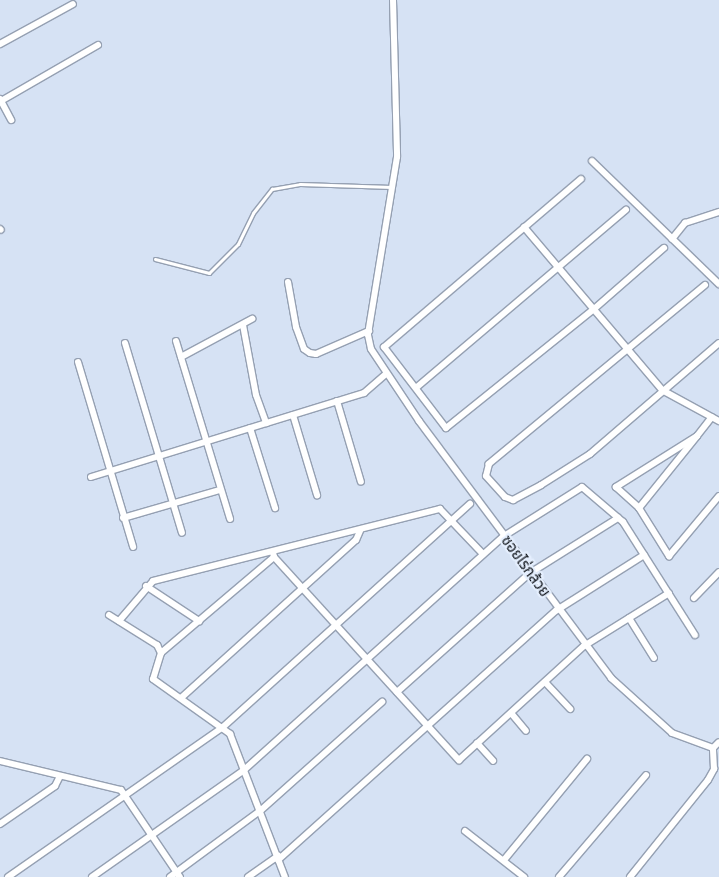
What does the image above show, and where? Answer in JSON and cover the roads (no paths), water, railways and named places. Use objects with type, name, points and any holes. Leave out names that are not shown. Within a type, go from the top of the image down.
[{"type":"street","points":[[288,282],[296,326],[310,353],[316,354],[369,331],[397,157],[393,0]]},
{"type":"street","points":[[0,44],[73,4]]},
{"type":"street","points":[[11,120],[0,100],[98,45]]},
{"type":"street","points":[[592,161],[719,284]]},
{"type":"street","points":[[581,179],[384,347],[417,387],[446,428],[594,309],[664,248]]},
{"type":"street","points":[[417,387],[560,269],[626,210]]},
{"type":"street","points":[[672,239],[685,223],[719,212]]},
{"type":"street","points":[[524,227],[662,390],[719,421]]},
{"type":"street","points":[[705,285],[489,464],[486,476],[505,497],[513,500],[590,454],[662,390],[719,343]]},
{"type":"street","points":[[181,357],[252,319]]},
{"type":"street","points":[[242,325],[256,395],[266,423]]},
{"type":"street","name":"ซอยไร่กล้วย","points":[[369,331],[371,348],[386,374],[584,646],[611,678],[657,722],[672,733],[713,748]]},
{"type":"street","points":[[176,341],[230,519]]},
{"type":"street","points":[[125,344],[182,532]]},
{"type":"street","points":[[78,362],[133,547]]},
{"type":"street","points":[[91,477],[364,393],[386,374]]},
{"type":"street","points":[[337,401],[361,482]]},
{"type":"street","points":[[293,415],[317,495]]},
{"type":"street","points":[[639,508],[712,418]]},
{"type":"street","points":[[250,428],[275,508]]},
{"type":"street","points":[[697,436],[616,487],[639,508],[669,556],[719,496]]},
{"type":"street","points":[[92,877],[244,770],[504,536],[582,487],[618,518],[695,635]]},
{"type":"street","points":[[124,518],[220,490]]},
{"type":"street","points":[[8,877],[224,727],[335,624],[470,504]]},
{"type":"street","points":[[119,621],[146,586],[153,582],[274,554],[440,509],[483,554]]},
{"type":"street","points":[[397,692],[530,573],[618,518]]},
{"type":"street","points":[[181,698],[356,540],[360,530]]},
{"type":"street","points":[[274,554],[459,760],[584,646],[669,593]]},
{"type":"street","points":[[274,554],[161,653],[154,679],[224,727],[230,734],[285,877]]},
{"type":"street","points":[[248,877],[278,858],[429,727],[558,610],[644,555]]},
{"type":"street","points":[[694,598],[719,572]]},
{"type":"street","points":[[146,586],[199,621]]},
{"type":"street","points":[[109,615],[157,646],[161,653]]},
{"type":"street","points":[[629,618],[654,658]]},
{"type":"street","points":[[545,682],[570,709]]},
{"type":"street","points":[[170,877],[178,875],[260,811],[382,702]]},
{"type":"street","points":[[511,713],[526,731]]},
{"type":"street","points":[[630,877],[708,780],[714,769],[713,748],[719,742]]},
{"type":"street","points":[[477,744],[493,761]]},
{"type":"street","points":[[504,860],[586,760]]},
{"type":"street","points":[[0,762],[121,790],[178,875]]},
{"type":"street","points":[[0,824],[55,786],[60,776]]},
{"type":"street","points":[[559,877],[646,776]]},
{"type":"street","points":[[466,831],[524,877]]},
{"type":"lane","points":[[155,259],[209,273],[238,244],[253,213],[272,189],[300,184],[392,187]]}]
